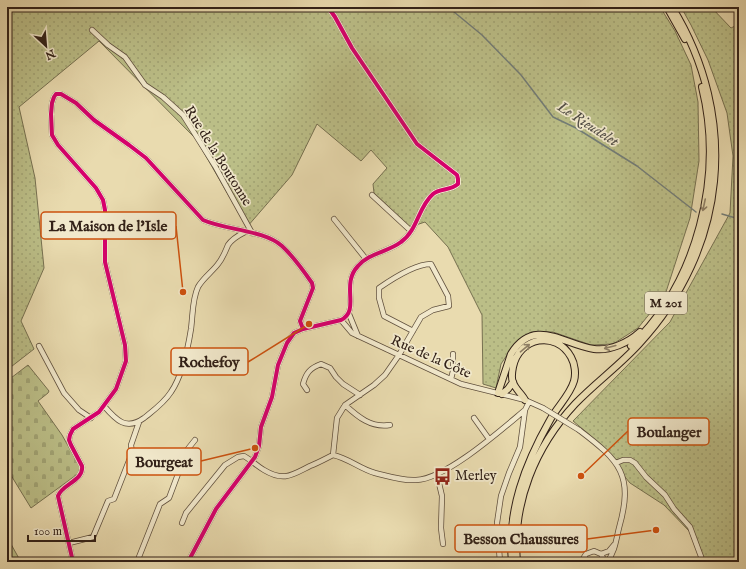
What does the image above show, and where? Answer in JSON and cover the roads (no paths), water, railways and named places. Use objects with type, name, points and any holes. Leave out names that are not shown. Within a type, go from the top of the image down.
[{"type":"highway","name":"M 201","points":[[514,562],[513,539],[518,503],[525,478],[541,445],[550,430],[569,407],[636,342],[663,308],[682,274],[696,239],[705,206],[707,189],[710,149],[707,114],[698,72],[684,36],[667,7]]},
{"type":"highway","name":"M 201","points":[[514,562],[520,509],[532,467],[551,434],[575,404],[639,344],[664,313],[693,264],[704,235],[710,210],[714,176],[714,122],[709,97],[699,64],[686,30],[672,7]]},
{"type":"highway","points":[[500,394],[511,354],[520,342],[526,338],[533,335],[546,334],[594,349],[604,349],[624,343],[637,335],[663,308]]},
{"type":"highway","points":[[500,394],[508,389],[512,382],[512,372],[517,355],[527,345],[534,341],[552,341],[562,347],[572,357],[575,368],[574,381],[541,435],[523,477],[515,506],[513,521],[511,540],[514,562]]},
{"type":"highway","points":[[512,382],[527,401]]},
{"type":"highway","points":[[517,530],[519,536],[519,554],[521,562]]},
{"type":"street","points":[[188,562],[216,509],[252,462],[258,451],[261,426],[270,403],[278,365],[281,356],[294,333],[302,329],[341,320],[349,314],[351,308],[350,284],[352,274],[358,265],[366,259],[400,243],[412,231],[427,201],[433,194],[450,189],[458,184],[457,175],[424,150],[413,139],[352,48],[328,7]]},
{"type":"street","name":"Rue de la Boutonne","points":[[92,30],[108,45],[125,57],[145,85],[163,97],[183,115],[215,166],[252,233]]},
{"type":"street","points":[[73,562],[58,494],[81,475],[82,466],[69,440],[70,435],[73,430],[91,418],[104,406],[116,389],[126,361],[125,346],[105,262],[105,210],[103,200],[96,188],[58,145],[52,135],[50,114],[56,94],[66,96],[76,103],[94,120],[146,158],[203,220],[212,224],[252,233],[270,239],[282,246],[312,283],[313,288],[300,321],[302,329]]},
{"type":"street","points":[[372,195],[412,231]]},
{"type":"street","points":[[334,218],[366,259]]},
{"type":"street","points":[[104,406],[116,420],[133,424],[139,422],[161,404],[171,392],[179,377],[186,351],[191,328],[192,308],[198,287],[202,280],[224,256],[228,244],[244,232]]},
{"type":"street","points":[[333,455],[337,418],[345,405],[374,385],[385,374],[399,355],[413,331],[421,317],[433,310],[449,306],[448,296],[431,264],[424,264],[390,280],[379,288],[379,298],[384,316],[413,331]]},
{"type":"street","points":[[349,314],[358,336]]},
{"type":"street","name":"Rue de la Côte","points":[[341,320],[352,333],[461,384],[527,401],[543,408],[579,430],[596,443],[616,463]]},
{"type":"street","points":[[39,346],[64,393],[79,410],[91,418]]},
{"type":"street","points":[[451,379],[453,371],[453,354]]},
{"type":"street","points":[[307,390],[303,384],[306,374],[312,367],[321,364],[330,368],[343,384],[360,395]]},
{"type":"street","points":[[500,562],[497,523],[501,496],[520,447],[527,401]]},
{"type":"street","points":[[345,405],[359,417],[375,425],[390,425]]},
{"type":"street","points":[[182,523],[186,513],[225,465],[238,457],[244,456],[273,475],[290,476],[297,474],[333,455],[348,459],[369,471],[407,480],[424,480],[437,476],[489,439],[525,410]]},
{"type":"street","points":[[474,418],[489,439]]},
{"type":"street","points":[[68,543],[93,537],[108,501],[114,499],[130,460],[132,453],[130,445],[139,422]]},
{"type":"street","points":[[137,562],[160,504],[169,498],[187,450],[195,440]]},
{"type":"street","points":[[582,562],[583,556],[590,552],[601,554],[606,562],[613,554],[624,509],[625,492],[622,475],[616,463],[623,460],[630,460],[635,463],[646,477],[665,495],[674,509],[690,527],[703,562]]},
{"type":"street","points":[[437,476],[442,496],[441,528],[443,544]]},
{"type":"street","points":[[601,554],[609,551],[615,544]]},
{"type":"waterway","name":"Le Rieudelet","points":[[448,7],[482,35],[521,75],[553,117],[576,128],[637,166],[696,212]]},
{"type":"waterway","name":"Le Rieudelet","points":[[722,214],[739,219]]},
{"type":"place","name":"La Maison de l'Isle","points":[[183,292]]},
{"type":"place","name":"Rochefoy","points":[[309,324]]},
{"type":"place","name":"Bourgeat","points":[[255,448]]},
{"type":"place","name":"Merley","points":[[442,476]]},
{"type":"place","name":"Boulanger","points":[[581,476]]},
{"type":"place","name":"Besson Chaussures","points":[[656,530]]}]
